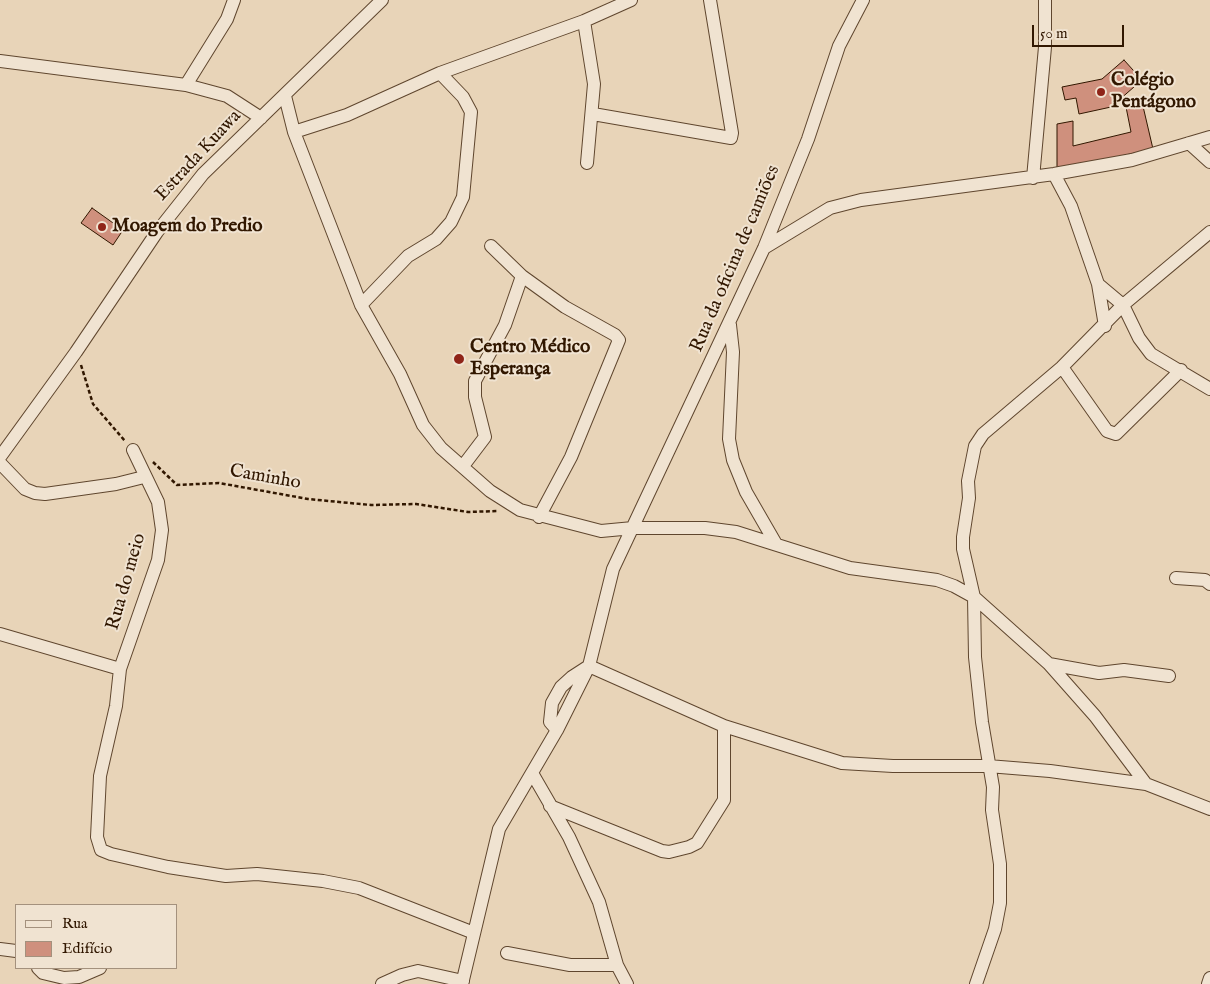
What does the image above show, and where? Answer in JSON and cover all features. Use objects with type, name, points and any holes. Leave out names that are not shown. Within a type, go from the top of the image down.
[{"type":"street","points":[[186,85],[227,19],[234,0]]},
{"type":"street","name":"Estrada Kuawa","points":[[0,457],[4,441],[76,352],[156,232],[203,174],[382,0]]},
{"type":"street","points":[[294,132],[347,115],[440,73],[584,22],[631,0]]},
{"type":"street","points":[[593,114],[731,138],[732,133],[710,0]]},
{"type":"street","name":"Rua da oficina de camiões","points":[[463,982],[499,829],[557,730],[589,666],[614,569],[730,325],[764,248],[808,139],[839,46],[863,0]]},
{"type":"street","points":[[1033,178],[1045,47],[1044,0]]},
{"type":"street","points":[[584,22],[594,84],[593,114],[587,163]]},
{"type":"street","points":[[0,61],[186,85],[227,96],[261,118]]},
{"type":"street","points":[[361,305],[408,256],[436,240],[452,222],[463,198],[472,112],[463,97],[440,73]]},
{"type":"street","points":[[285,96],[294,132],[361,305],[400,374],[423,425],[441,448],[490,491],[520,510],[539,517],[601,531],[634,528],[705,528],[736,532],[850,568],[937,580],[974,597],[1049,664],[1095,716],[1146,784]]},
{"type":"street","points":[[764,248],[830,208],[861,200],[1033,178],[1132,160],[1210,137]]},
{"type":"street","points":[[1189,143],[1210,162]]},
{"type":"street","points":[[1054,174],[1071,206],[1098,284],[1104,326]]},
{"type":"street","points":[[976,984],[995,929],[1000,903],[1000,864],[992,810],[993,787],[988,766],[975,657],[974,597],[963,536],[968,510],[968,481],[975,446],[983,434],[1062,367],[1123,305],[1210,232]]},
{"type":"street","points":[[491,246],[522,276],[565,307],[615,335],[619,340],[571,457],[539,517]]},
{"type":"street","points":[[463,466],[485,437],[475,397],[475,381],[505,325],[522,276]]},
{"type":"street","points":[[1098,284],[1123,305],[1139,338],[1151,354],[1161,362],[1181,370],[1210,389]]},
{"type":"street","points":[[730,325],[733,352],[729,439],[733,460],[746,492],[776,544]]},
{"type":"street","points":[[1062,367],[1107,431],[1116,434],[1181,370]]},
{"type":"street","name":"Rua do meio","points":[[132,450],[158,502],[162,530],[158,560],[120,670],[116,706],[100,776],[97,836],[101,850],[168,867],[226,876],[257,874],[359,888],[474,933]]},
{"type":"street","points":[[0,463],[25,489],[35,494],[64,493],[144,477]]},
{"type":"street","points":[[1176,578],[1196,578],[1210,584]]},
{"type":"street","points":[[0,634],[120,670]]},
{"type":"street","points":[[1049,664],[1099,673],[1138,670],[1169,676]]},
{"type":"street","points":[[589,666],[724,726],[842,763],[893,766],[988,766],[1146,784],[1210,810]]},
{"type":"street","points":[[550,806],[662,851],[669,852],[689,847],[696,842],[724,800],[724,726]]},
{"type":"street","points":[[532,773],[569,837],[599,902],[617,965],[628,984]]},
{"type":"street","points":[[0,949],[15,950]]},
{"type":"street","points":[[507,953],[570,965],[617,965]]},
{"type":"street","points":[[39,969],[43,973],[64,978],[79,977],[98,969]]},
{"type":"street","points":[[382,984],[402,975],[418,971],[463,982]]},
{"type":"street","points":[[1208,984],[1210,978]]},
{"type":"path","points":[[76,352],[93,404],[132,450]]},
{"type":"path","name":"Caminho","points":[[152,461],[177,485],[219,483],[308,499],[371,505],[416,504],[468,512],[520,510]]},
{"type":"building","points":[[1124,60],[1142,80],[1111,107],[1079,114],[1076,98],[1065,100],[1062,87],[1102,79]]},
{"type":"building","points":[[1142,102],[1153,149],[1057,170],[1057,124],[1073,121],[1073,146],[1131,132],[1126,107]]},
{"type":"building","name":"Moagem do Predio","points":[[92,208],[123,230],[113,245],[81,223]]},
{"type":"place","name":"Colégio Pentágono","points":[[1101,92]]},
{"type":"place","name":"Moagem do Predio","points":[[102,227]]},
{"type":"place","name":"Centro Médico Esperança","points":[[459,359]]}]
